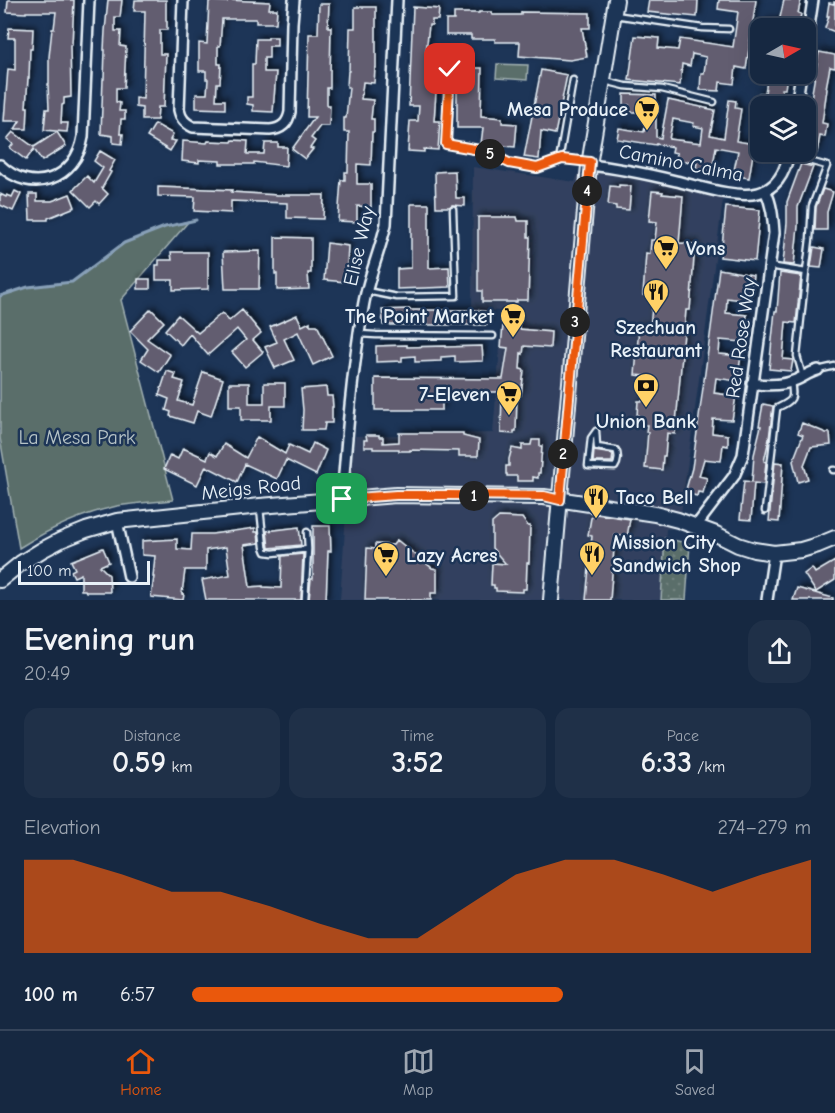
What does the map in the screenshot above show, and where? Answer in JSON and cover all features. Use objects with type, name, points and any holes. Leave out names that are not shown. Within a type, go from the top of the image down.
[{"type":"main road","points":[[551,600],[590,164],[616,0]]},
{"type":"main road","name":"Meigs Road","points":[[0,580],[21,563],[61,540],[117,521],[396,495],[544,496],[655,514],[696,526],[738,545],[754,550],[774,552],[801,550],[835,538]]},
{"type":"street","points":[[0,165],[18,178],[47,180],[65,171],[78,156],[83,136],[89,0]]},
{"type":"street","points":[[183,0],[179,110],[182,119],[193,127],[270,130],[276,130],[284,125],[290,112],[294,0]]},
{"type":"street","name":"Elise Way","points":[[342,499],[363,304],[386,224],[397,0]]},
{"type":"street","points":[[810,18],[813,0]]},
{"type":"street","points":[[765,190],[773,185],[784,172],[786,162]]},
{"type":"street","name":"Camino Calma","points":[[590,164],[742,195],[751,195],[765,190]]},
{"type":"street","name":"Red Rose Way","points":[[696,526],[726,488],[738,468],[742,455],[774,233],[773,216],[765,190]]},
{"type":"street","points":[[752,384],[773,385],[791,382],[818,370]]},
{"type":"street","points":[[117,521],[129,577]]},
{"type":"street","points":[[767,600],[774,552]]},
{"type":"lane","points":[[613,15],[702,28],[729,29]]},
{"type":"lane","points":[[450,69],[446,144],[485,151],[509,163],[537,168],[562,159],[590,164]]},
{"type":"lane","points":[[562,159],[560,155],[573,80]]},
{"type":"lane","points":[[602,80],[625,86],[662,89],[714,102]]},
{"type":"lane","points":[[803,377],[796,356],[812,206],[826,166],[814,162]]},
{"type":"lane","points":[[367,291],[397,297],[456,297],[453,209]]},
{"type":"lane","points":[[769,266],[806,272]]},
{"type":"lane","points":[[359,334],[493,336]]},
{"type":"lane","points":[[818,370],[835,366]]},
{"type":"lane","points":[[765,511],[777,408],[791,401],[794,396],[791,382]]},
{"type":"lane","points":[[596,431],[597,447],[616,450],[618,454],[615,468],[588,466],[591,438],[596,431]]},
{"type":"lane","points":[[260,506],[266,552],[308,549]]},
{"type":"lane","points":[[305,599],[307,532]]},
{"type":"shaded area","points":[[582,165],[609,172],[724,192],[679,528],[666,529],[661,600],[340,600],[346,514],[355,436],[493,433],[503,311],[472,310],[473,167],[575,182]]},
{"type":"green space","points":[[497,64],[528,65],[527,80],[496,78]]},
{"type":"green space","name":"La Mesa Park","points":[[189,221],[121,300],[173,500],[117,506],[91,513],[54,528],[19,548],[0,438],[0,296],[28,287],[72,282],[124,243],[165,227]]},
{"type":"green space","points":[[665,538],[690,544],[686,600],[661,600]]},
{"type":"building","points":[[8,0],[74,0],[72,45],[70,45],[71,97],[64,98],[61,123],[68,123],[67,132],[44,130],[46,109],[49,109],[49,57],[56,12],[7,12]]},
{"type":"building","points":[[108,0],[122,0],[120,17],[115,17],[115,31],[121,31],[120,46],[126,47],[124,88],[116,88],[116,102],[120,103],[119,111],[125,111],[125,119],[121,119],[122,144],[113,143],[113,136],[101,134]]},
{"type":"building","points":[[135,0],[166,0],[167,30],[160,30],[160,54],[166,54],[164,107],[158,107],[157,120],[142,120],[142,108],[136,107],[136,98],[143,99],[145,11],[134,11]]},
{"type":"building","points":[[227,0],[270,2],[269,9],[277,9],[276,23],[256,23],[256,19],[222,19],[220,46],[218,46],[218,64],[221,64],[220,83],[217,83],[216,100],[225,100],[225,109],[196,108],[196,94],[207,94],[206,71],[199,71],[199,43],[207,44],[209,1],[227,2]]},
{"type":"building","points":[[649,0],[698,0],[697,17],[647,12]]},
{"type":"building","points":[[719,0],[756,0],[753,18],[750,18],[750,41],[746,69],[736,67],[734,84],[720,82],[719,91],[700,90],[701,73],[704,73],[706,57],[692,54],[690,66],[682,64],[680,85],[629,80],[635,36],[659,38],[658,48],[678,50],[680,39],[733,47],[738,12],[718,9]]},
{"type":"building","points":[[784,0],[801,0],[798,13],[801,14],[800,18],[780,18]]},
{"type":"building","points":[[834,2],[835,32],[825,28],[829,16],[827,16],[829,3],[834,4]]},
{"type":"building","points":[[319,4],[329,4],[328,27],[331,27],[330,88],[327,88],[327,105],[330,105],[329,126],[320,126],[311,138],[315,141],[310,148],[313,149],[305,159],[292,149],[315,117],[307,117],[309,34],[318,34]]},
{"type":"building","points":[[355,7],[376,7],[374,83],[363,82],[361,99],[373,100],[371,119],[374,119],[374,132],[372,132],[371,165],[357,164],[357,184],[371,184],[371,207],[357,206],[357,222],[338,221],[341,180],[345,180],[345,172],[348,172],[349,132],[344,132],[344,118],[346,118],[349,87],[347,87],[350,28],[355,28]]},
{"type":"building","points":[[413,7],[439,9],[438,20],[432,20],[432,25],[429,25],[426,52],[439,52],[438,92],[436,92],[434,121],[440,121],[438,150],[424,149],[424,152],[408,151],[410,121],[418,121],[419,106],[409,106]]},
{"type":"building","points":[[492,12],[492,15],[521,15],[521,12],[590,13],[590,28],[582,28],[587,57],[570,60],[519,56],[520,42],[471,39],[471,35],[446,35],[446,20],[454,20],[454,13]]},
{"type":"building","points":[[9,28],[33,29],[26,107],[28,107],[27,129],[15,129],[20,121],[4,121],[8,69],[15,70],[15,38],[8,38]]},
{"type":"building","points":[[268,37],[277,37],[277,46],[269,46],[269,58],[264,58],[264,72],[276,72],[273,112],[253,111],[253,105],[247,104],[247,97],[252,97],[252,64],[255,64],[256,39],[268,39]]},
{"type":"building","points":[[819,52],[835,55],[835,68],[830,67],[826,88],[822,123],[827,124],[825,137],[820,136],[817,153],[816,96],[811,96],[814,84],[816,84]]},
{"type":"building","points":[[457,68],[482,68],[481,116],[502,118],[502,123],[517,124],[515,147],[481,144],[483,128],[457,128]]},
{"type":"building","points":[[541,70],[567,75],[555,134],[541,131],[539,159],[524,157]]},
{"type":"building","points":[[766,84],[786,84],[785,89],[782,89],[782,96],[759,96],[759,93],[765,93]]},
{"type":"building","points":[[624,94],[656,95],[656,137],[661,138],[668,100],[715,110],[710,135],[724,138],[729,100],[736,101],[735,108],[741,109],[736,141],[750,143],[752,162],[749,178],[733,175],[738,151],[716,147],[712,171],[696,168],[697,163],[676,160],[677,153],[672,152],[673,147],[617,139],[619,128],[644,132],[647,112],[629,112],[629,105],[624,105]],"holes":[[[673,119],[694,123],[693,126],[703,128],[701,143],[669,139]]]},
{"type":"building","points":[[155,124],[173,134],[170,140],[176,141],[170,151],[147,137]]},
{"type":"building","points":[[13,132],[34,147],[57,132],[66,146],[42,161],[34,149],[26,160],[10,148],[13,144],[7,139]]},
{"type":"building","points":[[233,140],[248,141],[247,154],[264,154],[265,143],[278,143],[278,147],[287,147],[286,166],[254,162],[254,164],[220,164],[220,161],[199,160],[199,163],[182,161],[183,141],[207,143],[208,141],[232,142]]},
{"type":"building","points":[[100,151],[115,160],[102,188],[108,194],[99,204],[96,201],[90,207],[73,190],[87,176],[94,183],[103,168],[94,161]]},
{"type":"building","points":[[801,164],[813,167],[798,207],[794,265],[783,264],[787,202]]},
{"type":"building","points":[[455,171],[456,198],[465,198],[465,206],[436,207],[435,172]]},
{"type":"building","points":[[619,185],[631,186],[629,210],[616,209],[616,206],[608,205],[610,186],[619,187]]},
{"type":"building","points":[[158,187],[232,190],[231,192],[277,195],[324,195],[323,219],[287,218],[287,203],[231,201],[231,213],[194,211],[195,197],[158,196]]},
{"type":"building","points":[[823,189],[833,192],[827,212],[827,230],[815,230],[816,207]]},
{"type":"building","points":[[15,191],[21,194],[13,211],[0,205],[0,194],[12,197]]},
{"type":"building","points":[[652,191],[683,196],[679,243],[695,244],[690,310],[686,310],[675,434],[667,433],[662,470],[645,468],[647,425],[641,425],[642,416],[637,416],[638,401],[644,401],[646,376],[635,375],[639,327],[650,328],[653,296],[643,295],[646,253],[650,254],[651,240],[655,240],[657,222],[649,221]]},
{"type":"building","points":[[29,194],[37,194],[37,201],[52,201],[70,194],[75,207],[48,218],[48,220],[30,220]]},
{"type":"building","points":[[411,204],[429,204],[429,268],[449,267],[450,287],[397,289],[397,269],[411,268]]},
{"type":"building","points":[[726,207],[760,210],[755,261],[720,257]]},
{"type":"building","points":[[478,217],[517,217],[518,221],[528,221],[528,237],[530,237],[528,300],[482,302],[482,291],[478,291]]},
{"type":"building","points":[[275,237],[311,238],[309,289],[277,290]]},
{"type":"building","points":[[327,243],[348,246],[346,282],[324,280]]},
{"type":"building","points":[[814,247],[824,249],[821,268],[811,267]]},
{"type":"building","points":[[260,251],[259,289],[225,289],[223,252]]},
{"type":"building","points":[[171,252],[208,252],[208,289],[173,290],[173,280],[156,280],[156,265],[159,265],[159,260],[172,260]]},
{"type":"building","points":[[719,269],[753,275],[749,301],[727,298],[726,313],[747,315],[743,342],[720,340],[719,354],[741,356],[737,381],[716,378],[714,393],[736,396],[732,420],[713,419],[712,433],[728,435],[728,446],[723,445],[721,461],[704,459],[699,476],[707,478],[703,493],[698,492],[697,496],[685,493],[692,468]]},
{"type":"building","points":[[780,273],[801,276],[796,323],[786,322],[783,359],[793,360],[791,371],[769,369]]},
{"type":"building","points":[[138,279],[150,279],[150,289],[138,289]]},
{"type":"building","points":[[151,309],[164,322],[147,339],[170,355],[159,372],[141,360],[148,349],[130,331]]},
{"type":"building","points":[[242,310],[261,333],[253,340],[263,352],[245,367],[232,352],[246,340],[237,329],[208,355],[190,334],[181,345],[165,330],[178,315],[198,333],[222,313],[229,321]]},
{"type":"building","points":[[382,310],[487,312],[487,325],[383,325]]},
{"type":"building","points":[[297,315],[302,326],[310,322],[310,325],[317,325],[332,356],[313,365],[298,332],[284,339],[294,360],[275,368],[265,347],[277,342],[270,327]]},
{"type":"building","points":[[504,315],[516,317],[519,329],[551,332],[550,348],[524,346],[523,354],[521,353],[520,369],[524,370],[521,395],[517,395],[514,434],[501,433],[502,392],[442,392],[442,410],[375,410],[375,378],[503,379],[508,348],[501,347]]},
{"type":"building","points":[[407,345],[407,347],[482,346],[483,361],[455,362],[455,356],[441,357],[441,361],[415,362],[415,356],[402,357],[402,361],[376,362],[376,346]]},
{"type":"building","points":[[167,371],[176,374],[174,379],[184,382],[178,401],[192,405],[203,372],[223,379],[211,416],[197,411],[193,423],[170,416],[171,412],[166,410],[169,399],[159,395]]},
{"type":"building","points":[[229,383],[249,383],[249,403],[264,403],[264,383],[285,383],[285,406],[271,406],[271,420],[241,420],[241,406],[229,406]]},
{"type":"building","points":[[326,387],[327,396],[332,396],[332,423],[325,423],[324,430],[302,430],[301,389]]},
{"type":"building","points":[[763,404],[773,406],[764,461],[766,462],[764,484],[754,483],[751,520],[740,519],[744,481],[752,482]]},
{"type":"building","points":[[802,423],[830,433],[831,445],[811,447],[804,465],[808,479],[798,482],[793,461],[803,435],[798,433]]},
{"type":"building","points":[[399,433],[463,433],[463,436],[479,440],[478,456],[459,456],[459,451],[399,451],[399,449],[364,447],[364,440],[367,440],[366,435],[379,435],[383,437],[383,443],[399,442]]},
{"type":"building","points":[[257,437],[285,454],[289,445],[308,454],[313,443],[326,450],[316,475],[286,460],[277,479],[245,464],[237,482],[206,466],[197,485],[164,469],[170,455],[178,459],[183,448],[207,459],[210,452],[217,456],[224,444],[246,458]]},
{"type":"building","points":[[532,440],[540,440],[540,446],[542,446],[538,478],[533,477],[533,481],[517,481],[517,476],[507,476],[506,466],[509,466],[512,448],[522,450],[522,445],[531,445]]},
{"type":"building","points":[[594,451],[613,454],[612,462],[593,462]]},
{"type":"building","points":[[775,462],[783,463],[779,522],[769,521]]},
{"type":"building","points":[[596,514],[630,519],[627,537],[615,535],[610,600],[586,600],[592,536],[588,535],[591,518]]},
{"type":"building","points":[[499,517],[522,518],[530,526],[529,563],[527,563],[526,589],[523,589],[523,592],[496,591],[494,585],[491,585],[492,563],[506,564],[492,548],[492,523]]},
{"type":"building","points":[[313,526],[330,526],[331,551],[328,551],[326,600],[309,600],[311,579],[313,579]]},
{"type":"building","points":[[299,527],[301,545],[269,548],[267,531]]},
{"type":"building","points":[[255,528],[255,532],[258,532],[259,543],[244,545],[250,587],[281,588],[282,556],[303,554],[301,600],[206,600],[202,580],[230,575],[226,547],[206,550],[206,570],[185,570],[183,600],[151,597],[155,556],[142,555],[142,541],[177,539],[177,549],[191,550],[192,534],[212,534]]},
{"type":"building","points":[[397,540],[432,568],[437,569],[437,593],[431,593],[431,600],[365,600],[367,548],[375,549],[375,544],[393,545]]},
{"type":"building","points":[[103,548],[109,562],[100,566],[109,575],[110,592],[81,590],[81,574],[74,577],[71,571],[75,569],[71,561]]},
{"type":"building","points":[[835,561],[835,580],[816,592],[804,574],[812,568],[815,573]]},
{"type":"building","points":[[797,588],[833,598],[833,600],[793,600]]},
{"type":"waterway","points":[[0,296],[28,287],[72,282],[124,243],[165,227],[196,220]]},
{"type":"place","name":"Mesa Produce","points":[[647,132]]},
{"type":"place","name":"Vons","points":[[666,271]]},
{"type":"place","name":"Szechuan Restaurant","points":[[656,315]]},
{"type":"place","name":"The Point Market","points":[[513,339]]},
{"type":"place","name":"Union Bank","points":[[646,409]]},
{"type":"place","name":"7-Eleven","points":[[509,417]]},
{"type":"place","name":"Taco Bell","points":[[596,520]]},
{"type":"place","name":"Mission City Sandwich Shop","points":[[592,577]]},
{"type":"place","name":"Lazy Acres","points":[[386,578]]},
{"type":"route","points":[[342,499],[396,495],[448,495],[544,496],[560,500],[590,162],[562,159],[537,168],[509,163],[485,151],[446,144],[450,69]]}]
